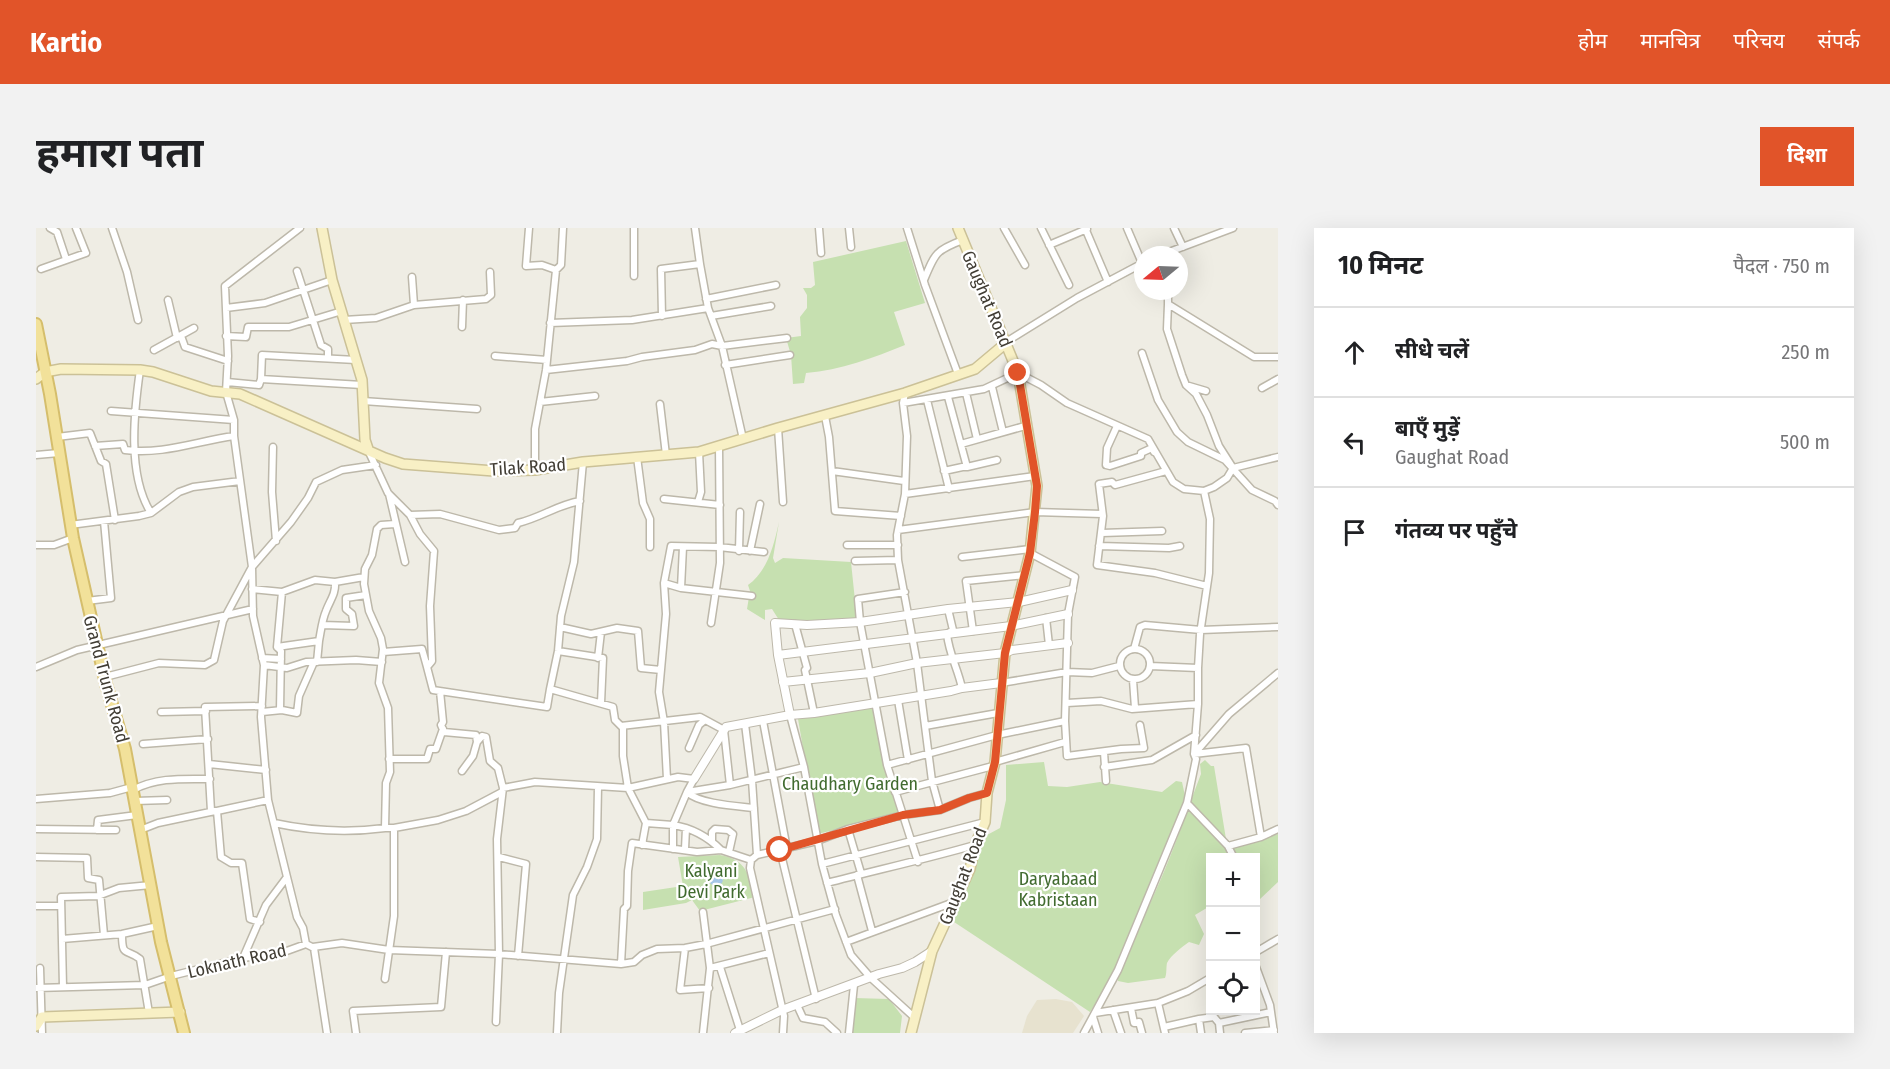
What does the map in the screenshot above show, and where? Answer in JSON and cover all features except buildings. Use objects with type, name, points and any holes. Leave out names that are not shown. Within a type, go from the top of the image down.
[{"type":"main road","points":[[322,228],[332,280],[362,385],[368,449]]},
{"type":"main road","name":"Gaughat Road","points":[[911,1033],[932,951],[970,869],[975,845],[985,822],[987,793],[994,764],[1000,683],[1011,626],[1019,602],[1030,551],[1037,486],[1025,426],[1018,373],[958,228]]},
{"type":"main road","name":"Grand Trunk Road","points":[[36,324],[41,376],[57,437],[70,525],[86,601],[125,749],[158,926],[184,1033]]},
{"type":"main road","name":"Tilak Road","points":[[41,376],[61,369],[153,372],[211,391],[240,394],[403,464],[494,471],[535,470],[583,462],[699,452],[778,428],[904,398],[975,369],[1006,343]]},
{"type":"main road","points":[[36,1026],[42,1017],[180,1012]]},
{"type":"street","points":[[50,228],[57,232],[66,259]]},
{"type":"street","points":[[41,269],[86,253],[76,228]]},
{"type":"street","points":[[112,228],[127,272],[138,320]]},
{"type":"street","points":[[300,228],[225,286],[228,361],[226,393],[234,420],[234,436],[252,567],[253,609],[263,662],[262,709],[268,800],[297,917],[303,928],[305,944],[313,947],[342,943],[390,950],[499,954],[621,964],[634,962],[642,955],[657,949],[685,948],[706,944],[835,909]]},
{"type":"street","points":[[529,228],[526,266],[542,266],[556,270]]},
{"type":"street","points":[[535,470],[535,429],[546,370],[556,270],[561,265],[563,228]]},
{"type":"street","points":[[634,228],[634,276]]},
{"type":"street","points":[[695,228],[708,308],[722,346],[743,439]]},
{"type":"street","points":[[819,228],[821,253]]},
{"type":"street","points":[[849,228],[851,246]]},
{"type":"street","points":[[907,228],[958,374]]},
{"type":"street","points":[[1004,228],[1025,265]]},
{"type":"street","points":[[1041,228],[1069,285]]},
{"type":"street","points":[[1049,245],[1086,228],[1108,282]]},
{"type":"street","points":[[1127,228],[1135,246]]},
{"type":"street","points":[[1174,228],[1183,246]]},
{"type":"street","points":[[1186,246],[1233,228]]},
{"type":"street","points":[[924,280],[941,249],[963,240]]},
{"type":"street","points":[[662,315],[661,269],[700,264]]},
{"type":"street","points":[[1006,343],[1077,298],[1134,268]]},
{"type":"street","points":[[297,271],[321,345],[328,349],[328,358]]},
{"type":"street","points":[[226,336],[246,337],[248,327],[289,327],[314,319],[343,316],[376,318],[414,304],[486,298],[491,295],[490,272]]},
{"type":"street","points":[[412,277],[414,304]]},
{"type":"street","points":[[226,308],[265,303],[332,280]]},
{"type":"street","points":[[706,299],[776,285]]},
{"type":"street","points":[[168,300],[179,337],[185,347],[228,361]]},
{"type":"street","points":[[462,300],[462,327]]},
{"type":"street","points":[[1168,300],[1167,329],[1174,355],[1186,385],[1196,394],[1219,446],[1233,468]]},
{"type":"street","points":[[1168,304],[1254,357],[1278,357]]},
{"type":"street","points":[[711,316],[771,306]]},
{"type":"street","points":[[550,322],[632,320],[708,308]]},
{"type":"street","points":[[154,350],[194,328]]},
{"type":"street","points":[[546,370],[627,361],[695,350],[712,344],[722,346],[788,338]]},
{"type":"street","points":[[1142,354],[1158,400],[1178,432],[1188,442],[1225,460],[1252,490],[1275,501],[1278,506]]},
{"type":"street","points":[[227,382],[259,385],[262,355],[356,360]]},
{"type":"street","points":[[725,365],[790,355]]},
{"type":"street","points":[[495,356],[547,360]]},
{"type":"street","points":[[140,370],[135,451],[138,475],[146,505],[151,513]]},
{"type":"street","points":[[940,810],[932,781],[917,663],[898,560],[898,530],[905,494],[907,436],[904,398],[927,400],[948,397],[992,387],[1018,373],[1041,385],[1067,404],[1148,439],[1156,455]]},
{"type":"street","points":[[261,379],[362,385]]},
{"type":"street","points":[[1262,388],[1278,379]]},
{"type":"street","points":[[1186,385],[1206,391]]},
{"type":"street","points":[[992,387],[1003,432]]},
{"type":"street","points":[[966,393],[977,440]]},
{"type":"street","points":[[540,402],[596,396]]},
{"type":"street","points":[[948,397],[967,466]]},
{"type":"street","points":[[927,400],[949,489]]},
{"type":"street","points":[[363,401],[477,409]]},
{"type":"street","points":[[660,404],[666,455]]},
{"type":"street","points":[[111,411],[234,420]]},
{"type":"street","points":[[825,416],[832,471],[832,500],[836,512],[901,516]]},
{"type":"street","points":[[961,444],[1025,426]]},
{"type":"street","points":[[1117,426],[1107,448],[1106,465],[1141,456],[1141,453],[1152,448],[1173,482],[1184,489],[1204,491],[1220,484],[1233,468],[1278,457]]},
{"type":"street","points":[[778,428],[783,502]]},
{"type":"street","points":[[57,437],[90,433],[101,461],[106,464],[116,520]]},
{"type":"street","points":[[95,446],[123,444],[125,450],[163,450],[204,440],[234,436]]},
{"type":"street","points":[[711,623],[720,562],[719,446]]},
{"type":"street","points":[[273,447],[272,492],[276,542]]},
{"type":"street","points":[[368,449],[388,493],[405,561]]},
{"type":"street","points":[[698,502],[701,492],[699,452]]},
{"type":"street","points":[[36,455],[59,453]]},
{"type":"street","points":[[637,457],[643,503],[650,519],[650,547]]},
{"type":"street","points":[[944,471],[997,460]]},
{"type":"street","points":[[382,652],[422,649],[433,690],[547,707],[558,651],[560,627],[574,562],[583,462]]},
{"type":"street","points":[[105,677],[159,663],[205,665],[214,660],[223,621],[252,567],[276,542],[308,498],[316,482],[342,470],[376,465]]},
{"type":"street","points":[[832,471],[904,481]]},
{"type":"street","points":[[1166,471],[1115,485],[1112,482],[1099,484],[1102,533],[1097,566],[1155,573],[1207,586]]},
{"type":"street","points":[[905,494],[1035,476]]},
{"type":"street","points":[[70,525],[151,513],[179,492],[193,487],[240,481]]},
{"type":"street","points":[[1084,1033],[1118,970],[1186,803],[1196,759],[1194,754],[1198,668],[1209,573],[1210,519],[1204,491]]},
{"type":"street","points":[[388,493],[410,515],[420,534],[434,551],[430,606],[432,661],[427,667]]},
{"type":"street","points":[[664,499],[720,505]]},
{"type":"street","points":[[410,515],[440,514],[504,530],[515,528],[518,523],[535,519],[552,509],[580,501]]},
{"type":"street","points":[[750,551],[760,504]]},
{"type":"street","points":[[739,551],[740,512]]},
{"type":"street","points":[[898,530],[1035,512],[1102,514]]},
{"type":"street","points":[[86,601],[111,598],[104,521]]},
{"type":"street","points":[[385,828],[386,783],[390,772],[388,708],[379,683],[382,662],[381,638],[369,611],[364,577],[372,555],[377,528],[381,525],[395,524]]},
{"type":"street","points":[[1102,533],[1162,531]]},
{"type":"street","points":[[36,545],[54,544],[73,537]]},
{"type":"street","points":[[847,546],[898,545]]},
{"type":"street","points":[[667,778],[659,692],[666,614],[664,584],[671,546],[719,547],[764,552]]},
{"type":"street","points":[[1099,546],[1169,548],[1180,546]]},
{"type":"street","points":[[681,588],[683,547]]},
{"type":"street","points":[[962,557],[1030,551],[1076,577],[1068,614],[1066,756],[1144,748],[1140,725]]},
{"type":"street","points":[[855,561],[898,560]]},
{"type":"street","points":[[973,631],[966,581],[1025,575]]},
{"type":"street","points":[[252,589],[282,592],[315,580],[335,582],[364,577]]},
{"type":"street","points":[[216,811],[212,811],[205,707],[280,710],[297,713],[299,696],[315,662],[322,625],[326,610],[332,601],[335,582]]},
{"type":"street","points":[[664,584],[752,596]]},
{"type":"street","points":[[915,1018],[871,978],[851,955],[846,942],[822,864],[804,767],[783,682],[775,623],[860,622],[948,609],[1019,602],[1072,590]]},
{"type":"street","points":[[276,647],[282,592]]},
{"type":"street","points":[[905,592],[858,599],[860,622],[887,765],[918,862]]},
{"type":"street","points":[[322,625],[354,626],[352,614],[346,609],[346,598],[366,595]]},
{"type":"street","points":[[36,668],[77,650],[253,609]]},
{"type":"street","points":[[947,634],[953,630],[948,609]]},
{"type":"street","points":[[778,655],[1011,626],[1068,614]]},
{"type":"street","points":[[1046,618],[1049,645]]},
{"type":"street","points":[[795,624],[807,668],[805,670],[814,713]]},
{"type":"street","points":[[1134,649],[1140,627],[1145,625],[1201,630],[1278,627]]},
{"type":"street","points":[[560,627],[591,634],[617,628],[638,631],[641,668],[661,670]]},
{"type":"street","points":[[598,658],[600,632]]},
{"type":"street","points":[[947,634],[951,659],[962,688]]},
{"type":"street","points":[[276,647],[319,641]]},
{"type":"street","points":[[783,682],[870,673],[917,663],[953,661],[1012,650],[1068,644]]},
{"type":"street","points":[[276,647],[281,651],[280,710]]},
{"type":"street","points":[[1134,649],[1144,652],[1150,660],[1150,666],[1142,678],[1133,680],[1124,675],[1119,666],[1121,656],[1134,649]]},
{"type":"street","points":[[558,651],[603,658],[601,703]]},
{"type":"street","points":[[263,662],[281,659]]},
{"type":"street","points":[[263,662],[281,667],[315,662],[356,660],[382,662]]},
{"type":"street","points":[[673,849],[673,825],[687,792],[726,727],[790,714],[814,713],[875,704],[1067,672],[1092,673],[1119,666]]},
{"type":"street","points":[[1150,666],[1198,668]]},
{"type":"street","points":[[1194,754],[1229,714],[1278,674]]},
{"type":"street","points":[[1133,680],[1135,708]]},
{"type":"street","points":[[550,689],[613,707],[615,720],[621,726],[624,775],[646,824],[642,845]]},
{"type":"street","points":[[389,759],[427,759],[430,749],[436,749],[443,729],[440,691]]},
{"type":"street","points":[[898,700],[908,760]]},
{"type":"street","points":[[1067,703],[1101,702],[1135,708],[1198,705]]},
{"type":"street","points":[[161,712],[206,711]]},
{"type":"street","points":[[925,726],[998,713]]},
{"type":"street","points":[[621,726],[700,717],[724,730]]},
{"type":"street","points":[[689,748],[699,724],[705,720]]},
{"type":"street","points":[[764,721],[775,774],[784,850],[796,920],[816,999]]},
{"type":"street","points":[[887,765],[997,735],[1065,721]]},
{"type":"street","points":[[745,724],[754,808],[754,857],[750,868],[784,1016],[783,1033]]},
{"type":"street","points":[[443,729],[444,732],[476,735],[477,742]]},
{"type":"street","points":[[724,730],[730,785]]},
{"type":"street","points":[[1104,767],[1152,760],[1196,735]]},
{"type":"street","points":[[462,771],[472,756],[477,742],[482,736],[486,737],[490,760],[498,768],[503,790],[497,839],[499,954],[496,1022]]},
{"type":"street","points":[[143,744],[208,739]]},
{"type":"street","points":[[895,792],[1065,742]]},
{"type":"street","points":[[1194,754],[1246,748],[1261,837]]},
{"type":"street","points":[[1104,752],[1106,781]]},
{"type":"street","points":[[209,764],[266,770]]},
{"type":"street","points":[[687,792],[730,785],[804,767]]},
{"type":"street","points":[[274,824],[307,830],[360,831],[394,828],[448,817],[466,811],[503,790],[536,782],[628,788],[648,785],[667,778],[694,778]]},
{"type":"street","points":[[36,799],[110,793],[160,780],[210,779]]},
{"type":"street","points":[[557,1033],[559,993],[573,894],[587,867],[597,839],[598,787]]},
{"type":"street","points":[[687,792],[692,797],[730,806],[754,808]]},
{"type":"street","points":[[621,964],[624,909],[627,906],[629,891],[628,871],[632,843],[697,852],[721,850],[754,857],[903,815],[940,810],[987,793]]},
{"type":"street","points":[[135,801],[167,800]]},
{"type":"street","points":[[140,830],[158,823],[268,800]]},
{"type":"street","points":[[1186,803],[1228,846],[1232,853]]},
{"type":"street","points":[[216,811],[221,857],[231,863],[242,863],[250,919],[260,922]]},
{"type":"street","points":[[97,830],[98,820],[137,814]]},
{"type":"street","points":[[822,864],[985,822]]},
{"type":"street","points":[[646,824],[686,828],[712,841],[721,850]]},
{"type":"street","points":[[385,979],[394,916],[394,828]]},
{"type":"street","points":[[685,849],[686,828]]},
{"type":"street","points":[[36,829],[116,830]]},
{"type":"street","points":[[712,841],[712,832],[715,829],[728,830],[733,834],[729,852]]},
{"type":"street","points":[[848,830],[856,855],[872,931]]},
{"type":"street","points":[[1228,846],[1278,830]]},
{"type":"street","points":[[827,883],[918,862],[975,845]]},
{"type":"street","points":[[36,857],[87,858],[88,878],[99,880],[104,935]]},
{"type":"street","points":[[499,857],[526,864],[518,956]]},
{"type":"street","points":[[243,958],[266,905],[287,877]]},
{"type":"street","points":[[63,987],[61,897],[98,896],[119,888],[151,885]]},
{"type":"street","points":[[846,942],[954,902]]},
{"type":"street","points":[[36,906],[61,906]]},
{"type":"street","points":[[703,912],[710,968],[703,1033]]},
{"type":"street","points":[[62,939],[122,934],[158,926]]},
{"type":"street","points":[[122,934],[122,947],[125,953],[140,959],[149,1013]]},
{"type":"street","points":[[1260,950],[1278,939]]},
{"type":"street","name":"Loknath Road","points":[[39,988],[145,985],[243,958],[284,952],[305,944]]},
{"type":"street","points":[[313,947],[327,1033]]},
{"type":"street","points":[[685,948],[680,990],[709,988]]},
{"type":"street","points":[[720,967],[738,1032],[782,1010],[915,962],[932,951]]},
{"type":"street","points":[[356,1033],[353,1011],[441,1007],[446,952]]},
{"type":"street","points":[[710,968],[769,953]]},
{"type":"street","points":[[40,968],[42,1033]]},
{"type":"street","points":[[1245,1033],[1274,1031],[1271,1009],[1260,978]]},
{"type":"street","points":[[1094,1015],[1158,1003],[1188,991],[1206,980]]},
{"type":"street","points":[[849,1033],[854,985]]},
{"type":"street","points":[[1158,1003],[1165,1030],[1199,1019],[1216,1018],[1220,1033]]},
{"type":"street","points":[[1219,1023],[1271,1009],[1278,1004]]},
{"type":"street","points":[[796,1005],[803,1018],[825,1022],[837,1033]]},
{"type":"street","points":[[1131,1008],[1134,1023],[1139,1022],[1142,1033]]},
{"type":"street","points":[[1113,1010],[1121,1033]]},
{"type":"street","points":[[1094,1015],[1098,1033]]},
{"type":"street","points":[[1199,1019],[1201,1033]]},
{"type":"shaded area","points":[[1056,999],[1072,1002],[1084,1016],[1073,1033],[1022,1033],[1027,1016],[1037,1000]]},
{"type":"green space","points":[[906,241],[925,303],[894,312],[905,345],[869,359],[806,373],[804,383],[793,384],[791,355],[786,338],[801,336],[800,317],[807,308],[807,295],[803,288],[811,288],[815,285],[813,262]]},
{"type":"green space","points":[[779,522],[773,558],[775,563],[783,558],[851,562],[857,620],[824,622],[779,620],[772,609],[765,610],[765,620],[747,609],[750,591],[748,585],[765,565]]},
{"type":"green space","name":"Chaudhary Garden","points":[[873,706],[899,813],[818,834],[798,719]]},
{"type":"green space","name":"Daryabaad Kabristaan","points":[[1205,760],[1214,766],[1226,839],[1231,848],[1278,834],[1278,882],[1260,899],[1260,853],[1206,853],[1206,908],[1195,915],[1204,934],[1199,945],[1189,942],[1174,954],[1167,963],[1165,978],[1128,983],[1118,981],[1122,961],[1152,899],[1201,774],[1200,764]]},
{"type":"green space","name":"Daryabaad Kabristaan","points":[[1044,762],[1048,786],[1067,787],[1100,782],[1162,792],[1176,781],[1182,782],[1187,805],[1110,981],[1090,1012],[951,920],[987,835],[1000,828],[1006,800],[1006,765]]},
{"type":"green space","name":"Kalyani Devi Park","points":[[720,855],[741,864],[748,875],[755,897],[700,911],[692,900],[643,910],[643,892],[683,886],[678,857]]},
{"type":"green space","points":[[854,998],[889,999],[902,1016],[900,1033],[850,1033]]},
{"type":"water","points":[[716,872],[721,874],[723,879],[721,884],[716,886],[711,884],[709,879],[711,874]]},
{"type":"route","points":[[780,850],[903,815],[940,810],[987,793],[995,762],[1000,683],[1011,626],[1030,553],[1037,486],[1025,426],[1018,373]]}]
